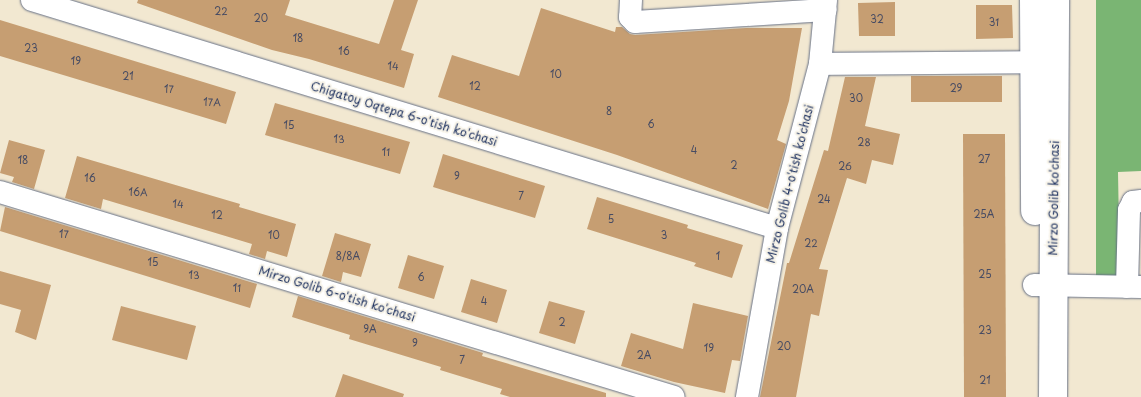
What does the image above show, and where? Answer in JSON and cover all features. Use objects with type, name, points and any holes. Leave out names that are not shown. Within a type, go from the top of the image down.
[{"type":"main road","name":"Mirzo Golib ko'chasi","points":[[1034,0],[1045,62]]},
{"type":"main road","name":"Mirzo Golib ko'chasi","points":[[1035,397],[1044,285],[1045,62],[1055,0]]},
{"type":"main road","name":"Mirzo Golib ko'chasi","points":[[1044,285],[1053,397]]},
{"type":"street","name":"Chigatoy Oqtepa 6-o'tish ko'chasi","points":[[32,0],[777,228]]},
{"type":"street","points":[[631,0],[630,17],[635,22],[826,5]]},
{"type":"street","name":"Mirzo Golib 4-o'tish ko'chasi","points":[[747,397],[777,228],[820,64],[826,5]]},
{"type":"street","points":[[820,64],[1045,62]]},
{"type":"street","name":"Mirzo Golib 6-o'tish ko'chasi","points":[[0,192],[674,397]]},
{"type":"street","points":[[1044,285],[1134,287],[1128,210],[1133,202],[1141,201]]},
{"type":"green space","points":[[1096,0],[1141,0],[1141,171],[1118,172],[1120,284],[1096,284]]},
{"type":"building","points":[[138,0],[290,0],[285,15],[379,44],[394,0],[418,0],[401,50],[414,54],[404,88],[309,59],[272,50],[137,3]]},
{"type":"building","points":[[895,2],[895,36],[859,36],[858,3]]},
{"type":"building","points":[[976,5],[1012,5],[1013,38],[976,39]]},
{"type":"building","points":[[541,8],[615,32],[616,27],[622,27],[630,34],[635,35],[746,28],[802,28],[789,101],[777,140],[786,144],[768,209],[617,155],[438,97],[452,55],[519,76]]},
{"type":"building","points":[[0,20],[236,92],[226,124],[0,56]]},
{"type":"building","points":[[911,76],[1002,76],[1002,102],[911,102]]},
{"type":"building","points":[[845,77],[876,77],[865,126],[900,134],[893,165],[872,160],[866,184],[847,178],[819,269],[828,270],[819,316],[811,314],[796,397],[760,397],[787,263],[789,263],[824,150],[828,151]]},
{"type":"building","points":[[275,103],[410,142],[400,174],[265,135]]},
{"type":"building","points":[[963,134],[1005,134],[1006,397],[964,397]]},
{"type":"building","points":[[9,140],[45,150],[34,189],[12,182],[14,177],[0,173]]},
{"type":"building","points":[[443,154],[545,186],[535,218],[433,187]]},
{"type":"building","points":[[77,156],[240,204],[239,207],[296,224],[287,257],[267,251],[265,259],[249,254],[252,244],[103,199],[101,209],[65,198]]},
{"type":"building","points":[[597,197],[688,225],[687,228],[743,245],[732,278],[694,266],[696,263],[587,229]]},
{"type":"building","points":[[5,207],[257,284],[250,308],[0,231]]},
{"type":"building","points":[[335,233],[371,244],[361,277],[343,272],[341,282],[322,276]]},
{"type":"building","points":[[408,255],[444,266],[434,299],[398,288]]},
{"type":"building","points":[[0,271],[51,285],[36,340],[15,332],[21,310],[0,304]]},
{"type":"building","points":[[471,279],[507,290],[497,323],[461,312]]},
{"type":"building","points":[[298,296],[483,353],[482,356],[606,393],[606,397],[510,397],[500,394],[502,389],[440,370],[441,367],[349,339],[350,335],[292,317]]},
{"type":"building","points":[[549,301],[585,311],[575,344],[539,333]]},
{"type":"building","points":[[693,303],[748,316],[740,361],[732,360],[725,393],[674,382],[621,366],[631,333],[683,349]]},
{"type":"building","points":[[121,306],[196,326],[187,360],[112,340]]},
{"type":"building","points":[[343,374],[404,394],[403,397],[335,397]]}]
